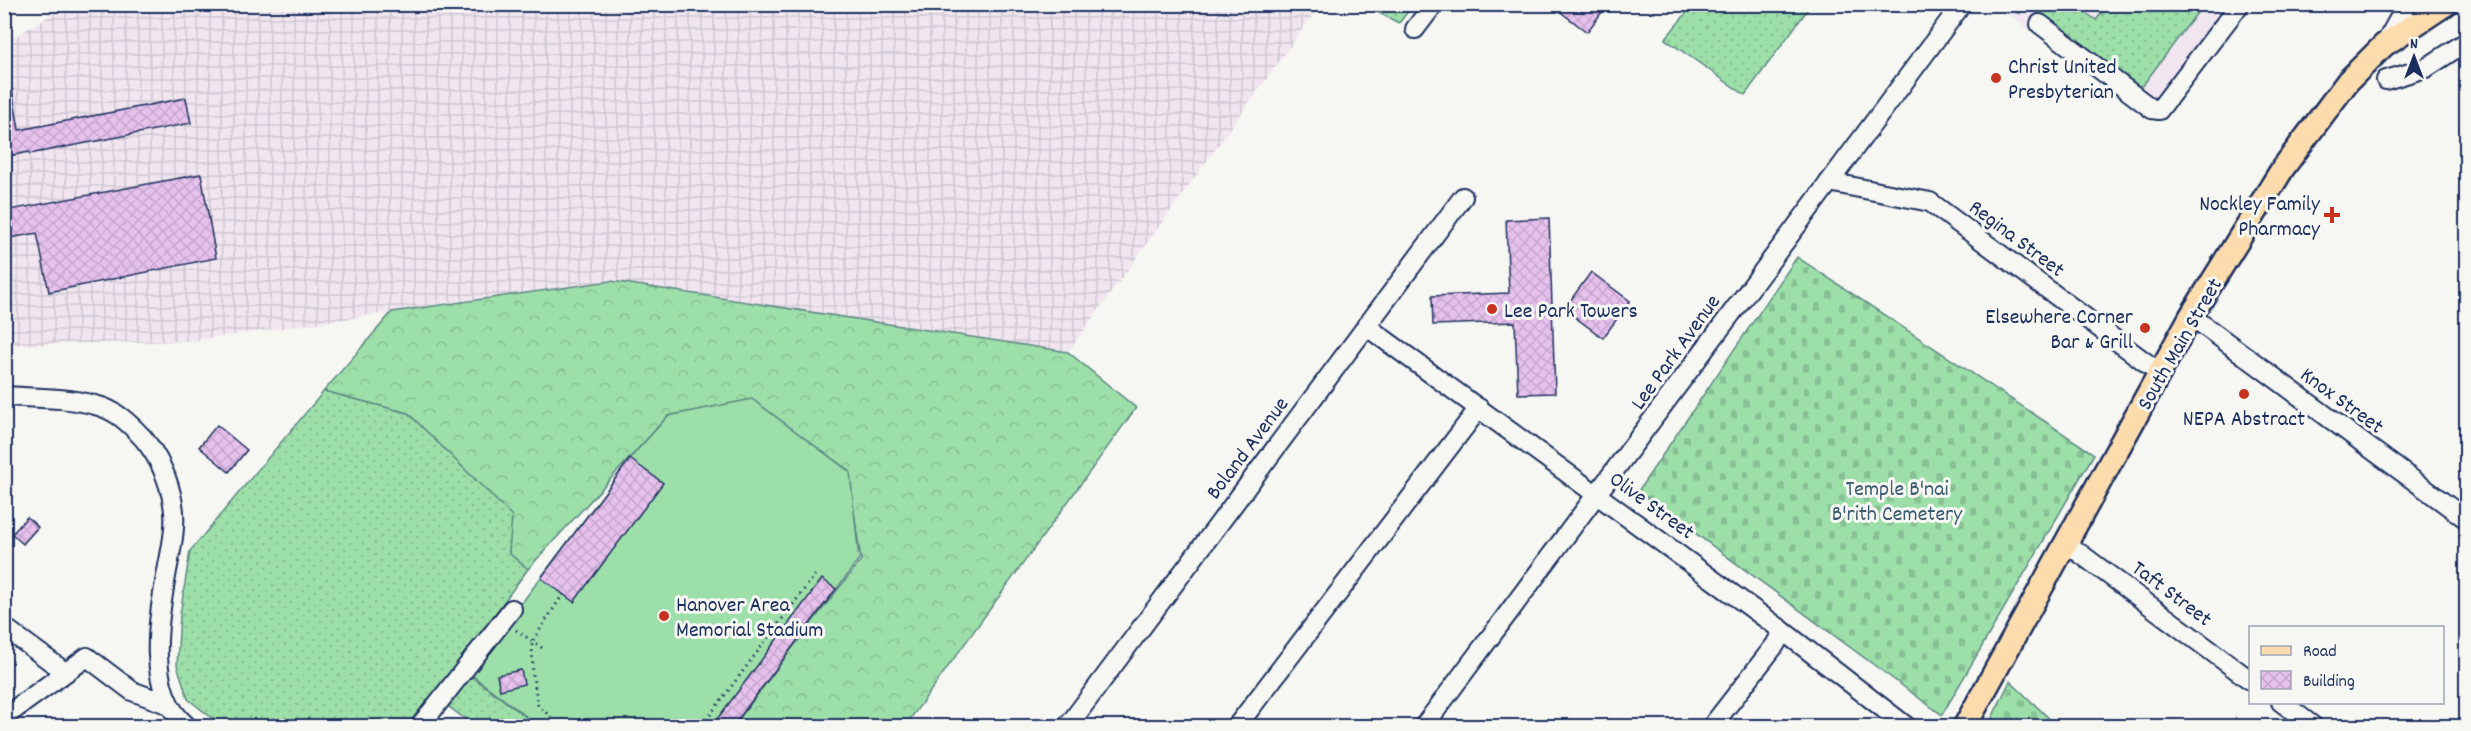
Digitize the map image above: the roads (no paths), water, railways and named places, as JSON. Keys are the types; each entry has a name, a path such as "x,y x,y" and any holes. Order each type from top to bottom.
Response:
{"main road":[{"name":"South Main Street","path":"1965,726 2191,316 2283,168 2348,81 2384,45 2446,4"}],"street":[{"path":"1415,29 1434,4"},
{"name":"Lee Park Avenue","path":"1424,726 1962,4"},
{"path":"2040,24 2152,109 2159,110 2240,4"},
{"path":"2384,45 2407,4"},
{"path":"2386,80 2426,68 2466,42"},
{"name":"Regina Street","path":"1829,182 1930,202 2160,374"},
{"name":"Boland Avenue","path":"1068,726 1463,196"},
{"name":"Knox Street","path":"2191,316 2466,519"},
{"name":"Olive Street","path":"1366,326 1783,631 1906,726"},
{"path":"4,396 71,400 96,405 115,412 129,423 151,448 165,475 174,505 173,539 165,580 158,651 160,681 167,704 181,725"},
{"path":"1237,726 1479,408"},
{"name":"Taft Street","path":"2066,543 2249,679"},
{"path":"430,719 507,615"},
{"path":"4,627 65,672"},
{"path":"1712,726 1775,645 1783,631"},
{"path":"4,717 87,657 132,691 167,704"},
{"path":"2284,704 2313,726"}],"place":[{"name":"Christ United Presbyterian","path":"1996,78"},
{"name":"Nockley Family Pharmacy","path":"2332,215"},
{"name":"Lee Park Towers","path":"1492,309"},
{"name":"Elsewhere Corner Bar & Grill","path":"2145,328"},
{"name":"NEPA Abstract","path":"2244,394"},
{"name":"Hanover Area Memorial Stadium","path":"664,616"}],"park label":[{"name":"Temple B'nai B'rith Cemetery","path":"1897,500"}]}
